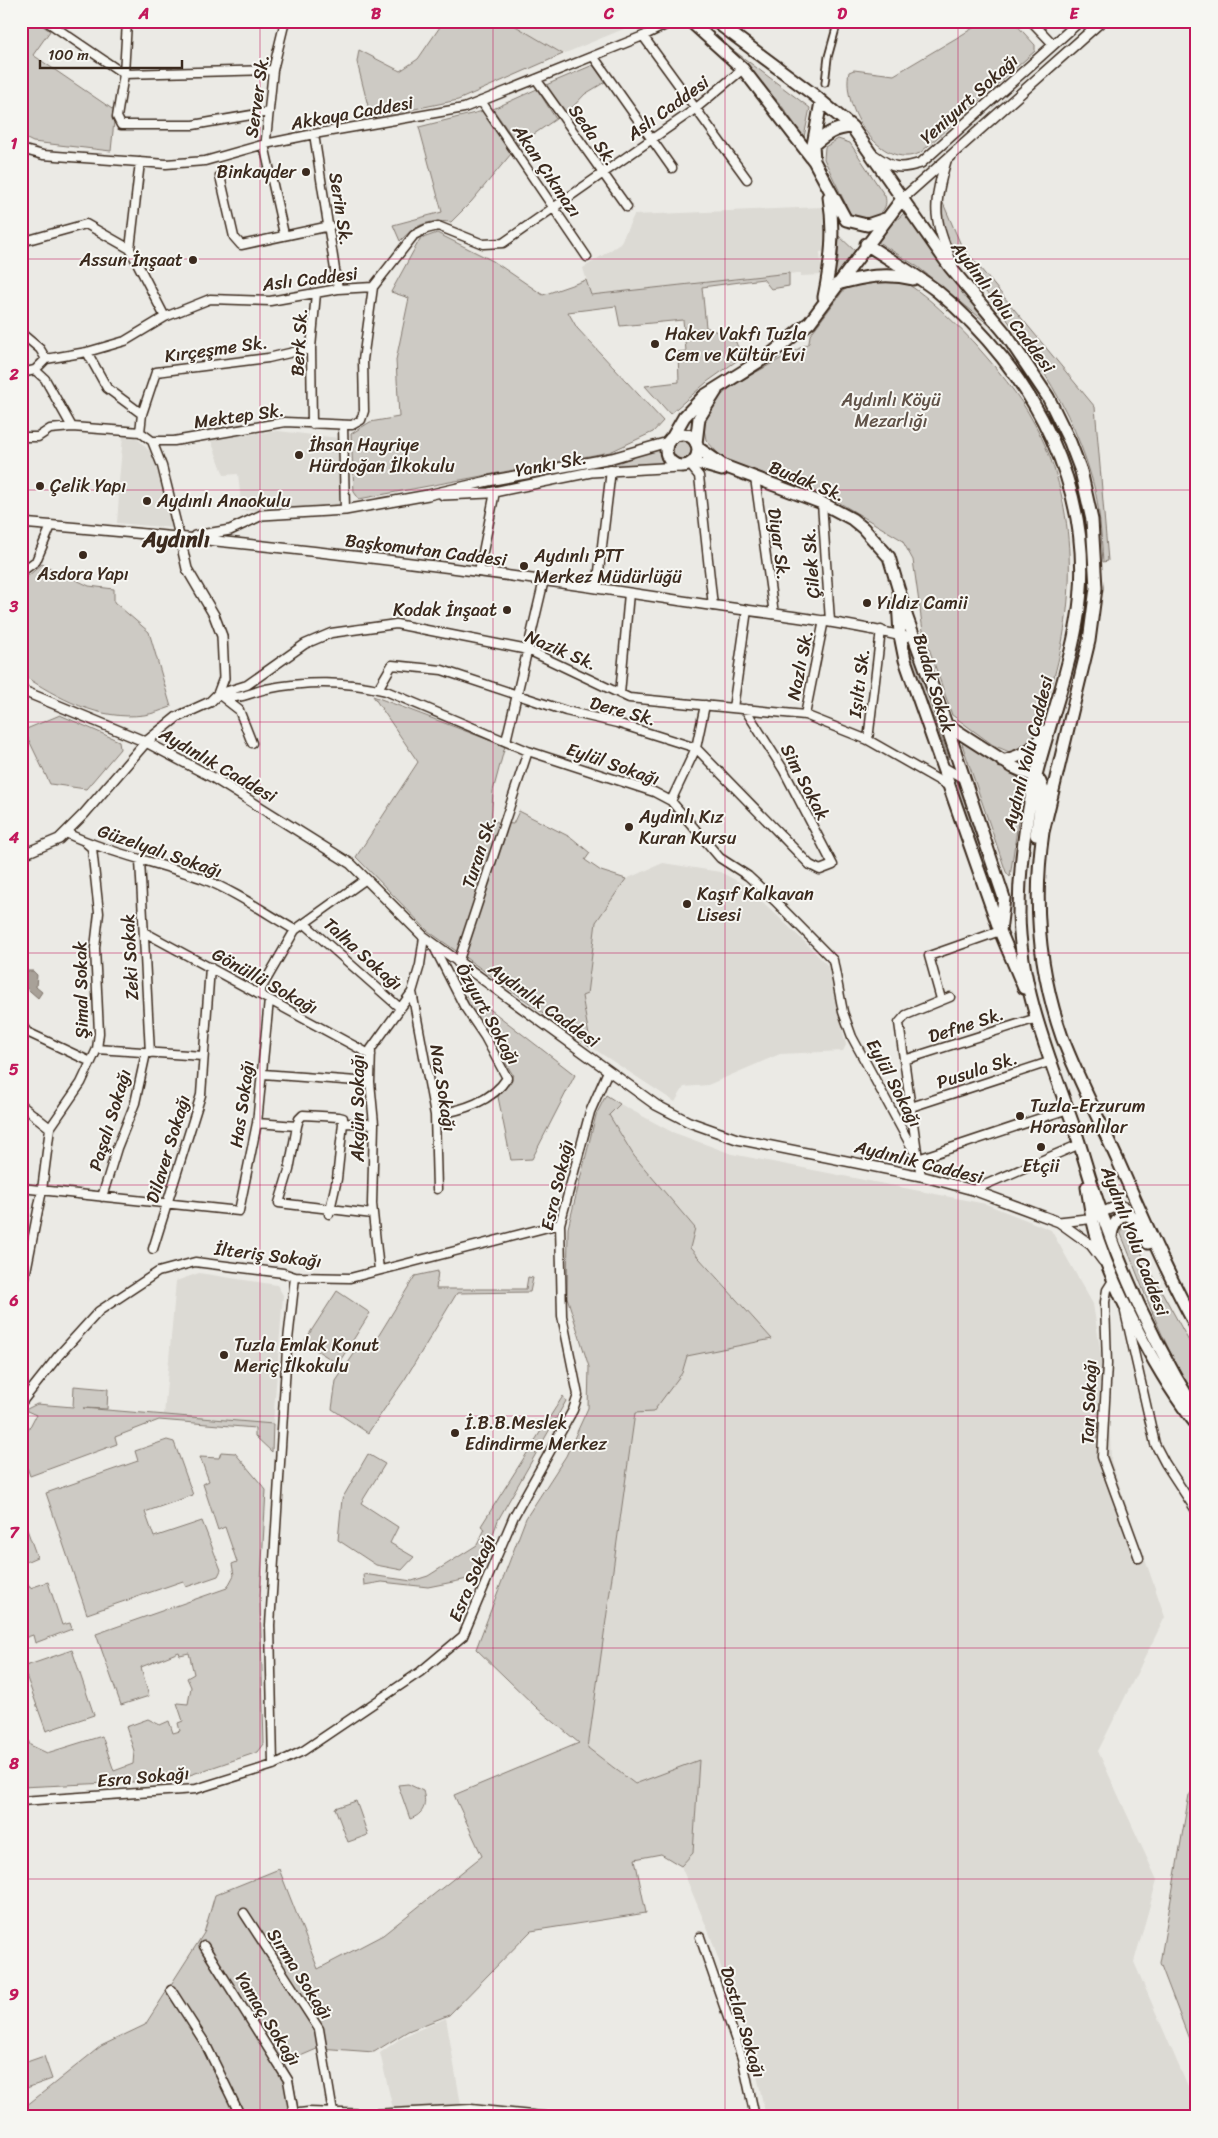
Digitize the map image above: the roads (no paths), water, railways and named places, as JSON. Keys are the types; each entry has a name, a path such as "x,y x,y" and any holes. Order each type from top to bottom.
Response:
{"main road":[{"path":"690,21 743,69 814,162 827,189 846,220 867,225 876,224 887,218"},
{"name":"Aydınlı Yolu Caddesi","path":"715,21 852,127 957,275 1005,333 1048,397 1070,442 1081,471 1092,520 1096,568 1093,618 1044,832 1038,897 1042,958 1051,1000 1062,1037 1174,1287 1197,1328"},
{"path":"814,162 813,145 821,102"},
{"path":"813,145 825,134 838,128 852,127"},
{"path":"823,304 832,260 831,210 827,189"},
{"path":"755,478 688,464 667,457 670,440 690,409 704,396 771,354 810,322 836,284 902,199"},
{"name":"Aydınlı Yolu Caddesi","path":"866,244 925,282 971,324 1003,358 1043,422 1059,456 1069,485 1081,548 1082,579 1078,620 1036,777 1022,854 1019,916 1024,964 1037,1018 1080,1144 1092,1214 1111,1238 1165,1359 1197,1413"},
{"path":"836,284 865,276 885,275 901,276 925,282"},
{"path":"688,464 697,446 699,418 724,382"},
{"path":"670,440 685,434 697,446 724,466 755,478"},
{"name":"Budak Sk.","path":"755,478 822,503 852,519 880,546 893,564 898,586"},
{"name":"Budak Sokak","path":"898,586 900,635 905,660 947,785 1000,932 1037,1018"},
{"name":"Budak Sokak","path":"898,586 914,639 946,724 1004,898 1000,932"},
{"path":"1002,760 1025,754 1034,748 1054,712"},
{"path":"946,724 1002,760 1036,777 1044,790 1035,842 1038,897"},
{"path":"1092,1214 1098,1240 1114,1280 1170,1387 1197,1426"},
{"path":"1111,1238 1112,1227 1117,1220 1124,1216 1133,1218 1174,1287"}],"street":[{"path":"46,21 124,74 273,70"},
{"path":"127,21 124,74 117,117 121,126 193,125 269,112"},
{"name":"Server Sk.","path":"284,21 273,70 266,144 284,234"},
{"name":"Akkaya Caddesi","path":"21,149 43,155 140,162 192,163 314,134 455,110 594,56 674,21"},
{"path":"825,83 828,56 838,21"},
{"path":"1031,21 1053,44"},
{"name":"Yeniyurt Sokağı","path":"869,152 891,167 908,167 921,163 1080,21"},
{"name":"Yeniyurt Sokağı","path":"902,199 1102,21"},
{"path":"643,36 747,179"},
{"path":"594,56 672,168"},
{"name":"Aslı Caddesi","path":"46,359 87,352 126,341 165,317 210,299 270,301 338,289 373,287 414,235 426,229 438,226 483,244 494,245 503,243 695,109 743,69"},
{"name":"Seda Sk.","path":"536,79 627,207"},
{"name":"Akan Çıkmazı","path":"481,101 587,257"},
{"name":"Serin Sk.","path":"314,134 330,226 338,289"},
{"name":"Yeniyurt Sokağı","path":"946,161 936,193 936,209 938,228 957,275"},
{"path":"130,249 140,162"},
{"path":"220,176 234,237 241,245 284,234 330,226"},
{"path":"22,240 86,224 130,249 165,317"},
{"name":"Mektep Sk.","path":"152,441 174,441 285,422 352,425 361,420 364,410 363,360 373,287"},
{"name":"Berk Sk.","path":"312,424 311,348 316,293"},
{"path":"21,333 40,349 46,359 35,370 21,373"},
{"name":"Kırçeşme Sk.","path":"140,432 142,414 156,372 268,358 311,348"},
{"path":"87,352 107,388 142,414"},
{"path":"35,370 45,379 72,427"},
{"path":"343,425 345,510"},
{"path":"21,437 38,437 50,429 72,427 140,432 152,441 162,466 187,569 214,615 222,636 224,678 218,694 239,710 252,743"},
{"name":"Yankı Sk.","path":"180,538 219,533 262,515 345,510 428,495 612,458 670,440"},
{"path":"688,464 699,476 713,606"},
{"name":"Yankı Sk.","path":"428,495 495,492 611,470 688,464"},
{"path":"598,588 611,470"},
{"name":"Diyar Sk.","path":"755,478 774,614"},
{"path":"479,572 495,492"},
{"name":"Çilek Sk.","path":"822,503 827,621"},
{"name":"Başkomutan Caddesi","path":"21,523 180,538 544,580 713,606 827,621 881,630 914,639"},
{"path":"21,572 36,561 52,526"},
{"path":"506,742 544,580"},
{"path":"620,694 629,593"},
{"path":"733,708 747,610"},
{"name":"Nazlı Sk.","path":"805,715 827,621"},
{"name":"Nazik Sk.","path":"21,855 51,844 66,833 146,742 177,717 210,702 218,694 246,685 304,644 331,633 396,624 528,650 629,698 805,715 868,740 947,785"},
{"name":"Işıltı Sk.","path":"868,740 881,630"},
{"name":"Dere Sk.","path":"378,689 392,665 442,670 517,693 566,711 617,723 696,748 810,865 820,870 827,867"},
{"name":"Eylül Sokağı","path":"218,694 235,699 266,689 338,683 378,689 528,751 654,792 671,801 720,858 748,876 833,960 844,1012 852,1037 918,1159 921,1176"},
{"name":"Aydınlık Caddesi","path":"21,690 146,742 212,777 351,864 424,937 458,963 656,1105 689,1122 737,1139 921,1176 973,1190 1059,1222 1115,1206 1123,1206 1133,1218"},
{"path":"671,801 696,748 705,705"},
{"name":"Sim Sokak","path":"745,709 783,769 824,846 833,865 827,867"},
{"name":"Turan Sk.","path":"458,963 528,751"},
{"path":"941,765 964,779"},
{"name":"Güzelyalı Sokağı","path":"66,833 85,842 200,878 228,890 295,930"},
{"name":"Şimal Sokak","path":"50,1128 81,1083 97,1049 100,1033 95,948 99,913 92,848 85,842"},
{"name":"Zeki Sokak","path":"140,860 148,1053"},
{"path":"258,994 295,930 366,879"},
{"name":"Talha Sokağı","path":"305,924 400,1008"},
{"name":"Gönüllü Sokağı","path":"144,932 371,1056"},
{"path":"941,999 929,956 1000,932"},
{"name":"Akgün Sokağı","path":"379,1270 372,1204 374,1124 370,1082 371,1056 372,1049 412,992 420,965 424,937"},
{"name":"Özyurt Sokağı","path":"432,942 464,1006 486,1037 507,1078 500,1090 482,1101 455,1112 435,1115"},
{"name":"Dilaver Sokağı","path":"153,1249 201,1096 210,967"},
{"name":"Naz Sokağı","path":"412,992 435,1115 437,1189"},
{"path":"950,997 941,999 906,1015 899,1023 918,1159 1068,1109"},
{"name":"Has Sokağı","path":"167,1204 238,1211 256,1123 263,1074 268,1000"},
{"name":"Defne Sk.","path":"904,1060 1037,1018"},
{"path":"21,1024 28,1032 91,1062"},
{"path":"97,1049 203,1056"},
{"name":"Paşalı Sokağı","path":"102,1197 117,1148 135,1102 148,1053"},
{"name":"Pusula Sk.","path":"911,1107 1052,1061"},
{"name":"Esra Sokağı","path":"21,1801 196,1789 273,1765 303,1751 353,1719 420,1672 463,1636 514,1516 573,1410 578,1395 562,1316 560,1224 590,1112 608,1071"},
{"path":"263,1074 370,1082"},
{"path":"21,1105 50,1128 42,1190 21,1297"},
{"path":"329,1212 338,1179 343,1118 303,1115 299,1119 297,1126 290,1170 279,1203 329,1212 373,1214"},
{"path":"256,1123 297,1126"},
{"path":"343,1123 374,1124"},
{"path":"973,1190 1080,1144"},
{"path":"21,1188 167,1204"},
{"path":"1059,1222 1091,1245 1109,1268"},
{"name":"İlteriş Sokağı","path":"21,1403 59,1355 99,1311 158,1272 195,1262 282,1272 295,1277 350,1278 560,1224"},
{"path":"273,1765 270,1625 286,1358 295,1277"},
{"name":"Aydınlı Yolu Caddesi","path":"1105,1302 1107,1290 1114,1280"},
{"name":"Aydınlı Yolu Caddesi","path":"1122,1296 1155,1444 1197,1512"},
{"name":"Tan Sokağı","path":"1105,1302 1107,1364 1102,1457 1139,1558"},
{"name":"Sırma Sokağı","path":"244,1913 320,2029 333,2113"},
{"name":"Dostlar Sokağı","path":"700,1937 744,2061 755,2117"},
{"name":"Yamaç Sokağı","path":"204,1946 288,2080 294,2114"},
{"path":"171,1990 206,2043 241,2117"},
{"path":"266,2117 333,2113 471,2113 552,2117"}],"place":[{"name":"Binkayder","path":"306,172"},
{"name":"Assun İnşaat","path":"193,260"},
{"name":"Hakev Vakfı Tuzla Cem ve Kültür Evi","path":"655,344"},
{"name":"İhsan Hayriye Hürdoğan İlkokulu","path":"299,455"},
{"name":"Çelik Yapı","path":"40,486"},
{"name":"Aydınlı Anaokulu","path":"147,501"},
{"name":"Asdora Yapı","path":"83,555"},
{"name":"Aydınlı PTT Merkez Müdürlüğü","path":"524,566"},
{"name":"Yıldız Camii","path":"867,603"},
{"name":"Kodak İnşaat","path":"507,610"},
{"name":"Aydınlı Kız Kuran Kursu","path":"629,827"},
{"name":"Kaşıf Kalkavan Lisesi","path":"687,904"},
{"name":"Tuzla-Erzurum Horasanlılar","path":"1020,1116"},
{"name":"Etçii","path":"1041,1147"},
{"name":"Tuzla Emlak Konut Meriç İlkokulu","path":"224,1355"},
{"name":"İ.B.B.Meslek Edindirme Merkez","path":"455,1433"}],"district":[{"name":"Aydınlı","path":"176,539"}],"park label":[{"name":"Aydınlı Köyü Mezarlığı","path":"891,410"}]}
